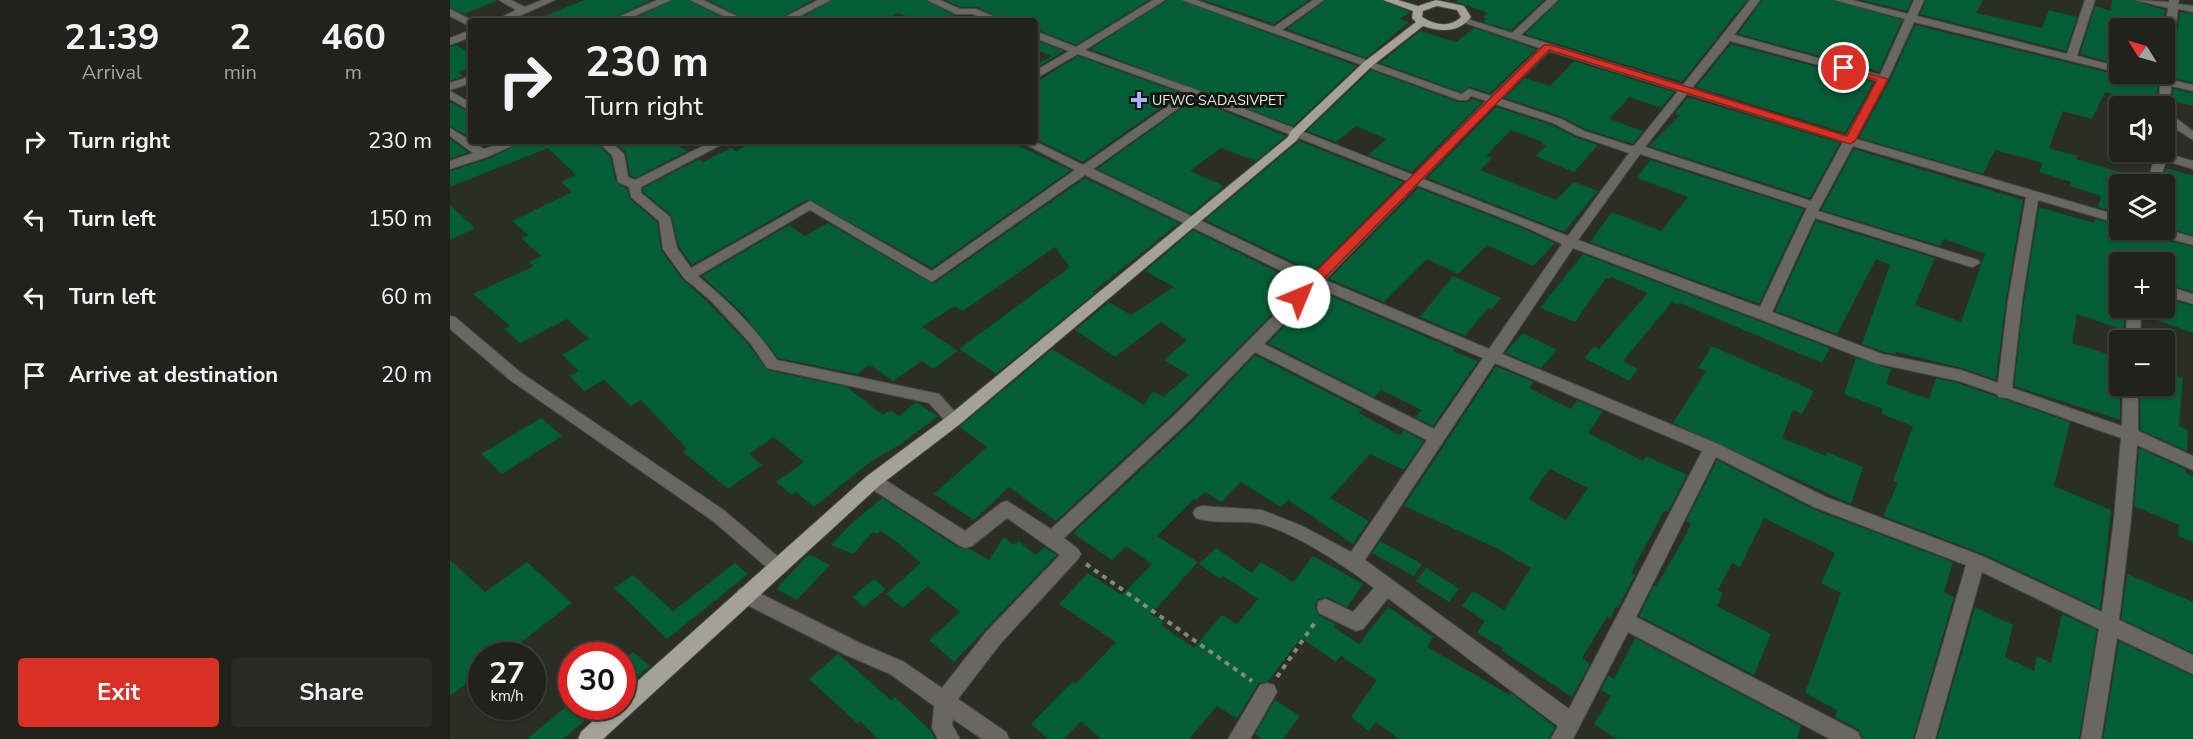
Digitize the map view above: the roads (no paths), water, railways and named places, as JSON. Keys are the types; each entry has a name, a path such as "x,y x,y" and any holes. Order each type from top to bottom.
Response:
{"main road":[{"path":"588,739 873,481 954,420 1293,138 1294,134 1420,15 1429,4 1446,2 1461,8 1466,17 1464,21 1444,27 1420,15 1388,0"}],"street":[{"path":"504,0 523,10"},
{"path":"506,18 550,0"},
{"path":"621,18 666,0"},
{"path":"695,0 735,18"},
{"path":"788,18 826,0"},
{"path":"932,0 956,16 974,11 992,18"},
{"path":"956,16 983,0"},
{"path":"1038,74 1160,0"},
{"path":"1187,0 1463,98 1469,92 1557,121 1580,133 1630,150 1638,149 1973,263"},
{"path":"1275,31 1319,0"},
{"path":"1514,36 1553,0"},
{"path":"1354,562 1570,242 1638,149 1686,91 1755,0"},
{"path":"1840,0 2109,67"},
{"path":"1764,314 1813,209 1883,79 1909,17 1919,0"},
{"path":"2071,58 2090,0"},
{"path":"2140,0 2174,3 2193,9"},
{"path":"2172,18 2174,3"},
{"path":"450,12 468,22"},
{"path":"1464,21 1850,141 2109,217"},
{"path":"450,42 468,34"},
{"path":"1038,35 1190,91 1294,134 1528,223 1570,242 1880,359 1961,376 2004,393 2131,435 2193,463"},
{"path":"1728,37 1883,79"},
{"path":"1052,539 1183,417 1492,100 1547,47"},
{"path":"450,87 468,80"},
{"path":"2175,84 2193,88"},
{"path":"689,275 810,205 932,277 1186,98 1190,91"},
{"path":"450,94 468,106"},
{"path":"2175,123 2193,137"},
{"path":"450,131 468,144"},
{"path":"469,144 483,154"},
{"path":"450,165 509,144"},
{"path":"606,144 618,154 622,179 635,185"},
{"path":"635,185 716,144"},
{"path":"1032,144 1314,281 1712,448 1820,502 1976,561 2193,665"},
{"path":"2156,174 2161,156 2193,165"},
{"path":"635,185 635,194 665,220 670,249 689,275 716,298 756,340 772,364 934,398 954,420"},
{"path":"2004,393 2014,301 2033,195"},
{"path":"2175,236 2193,241"},
{"path":"2175,293 2193,299"},
{"path":"450,321 515,376 719,516 777,566"},
{"path":"1252,344 1437,438"},
{"path":"2091,739 2110,624 2131,435 2131,396"},
{"path":"1202,513 1262,517 1296,531 1354,562 1387,586 1567,732 1712,448"},
{"path":"873,481 966,541 1007,508 1072,554 993,638 945,700 942,728 950,739"},
{"path":"1925,739 1976,561"},
{"path":"1326,607 1356,623 1387,586"},
{"path":"746,595 853,650 897,668 999,739"},
{"path":"1625,621 1851,739"},
{"path":"1238,739 1267,692"}],"place":[{"name":"UFWC SADASIVPET","path":"1139,100"}]}
